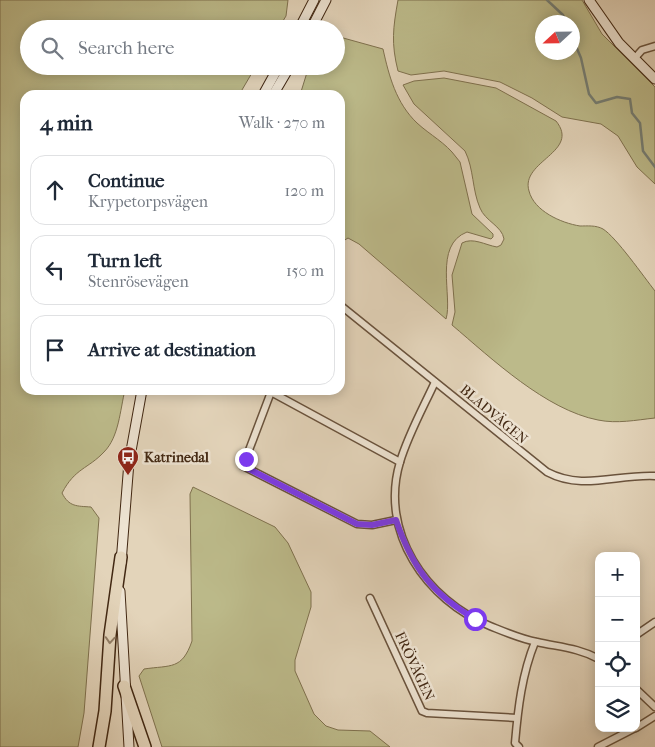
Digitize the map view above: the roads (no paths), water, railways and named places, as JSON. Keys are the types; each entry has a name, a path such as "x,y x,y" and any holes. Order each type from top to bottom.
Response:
{"highway":[{"path":"99,747 106,711 110,635 121,556"},
{"path":"124,686 145,747"}],"main road":[{"path":"304,20 314,0"},
{"path":"316,20 326,0"},
{"path":"589,0 609,31 655,79"},
{"path":"266,90 274,75"},
{"path":"276,90 285,75"},
{"path":"129,747 120,612 121,556 129,462 141,395"}],"street":[{"path":"634,59 642,50 655,46"},
{"name":"BLADVÄGEN","path":"345,309 530,461 560,479 583,482 628,476 655,476"},
{"path":"435,382 400,462 394,498 396,520 414,563 439,594 475,619 535,642 571,648 595,657"},
{"path":"270,395 243,466 357,524 372,525 396,520"},
{"path":"278,395 400,462"},
{"name":"FRÖVÄGEN","path":"370,598 422,711 427,713 517,718"},
{"path":"640,632 655,622"},
{"path":"519,747 515,743 517,718 527,663 535,642"},
{"path":"640,693 655,707"},
{"path":"640,725 655,716"},
{"path":"598,747 628,732"}],"waterway":[{"path":"547,0 563,15"},
{"path":"580,56 589,94 596,103 617,97 630,99 632,113 640,123 643,151 655,167"}],"place":[{"name":"Katrinedal","path":"128,476"}]}
